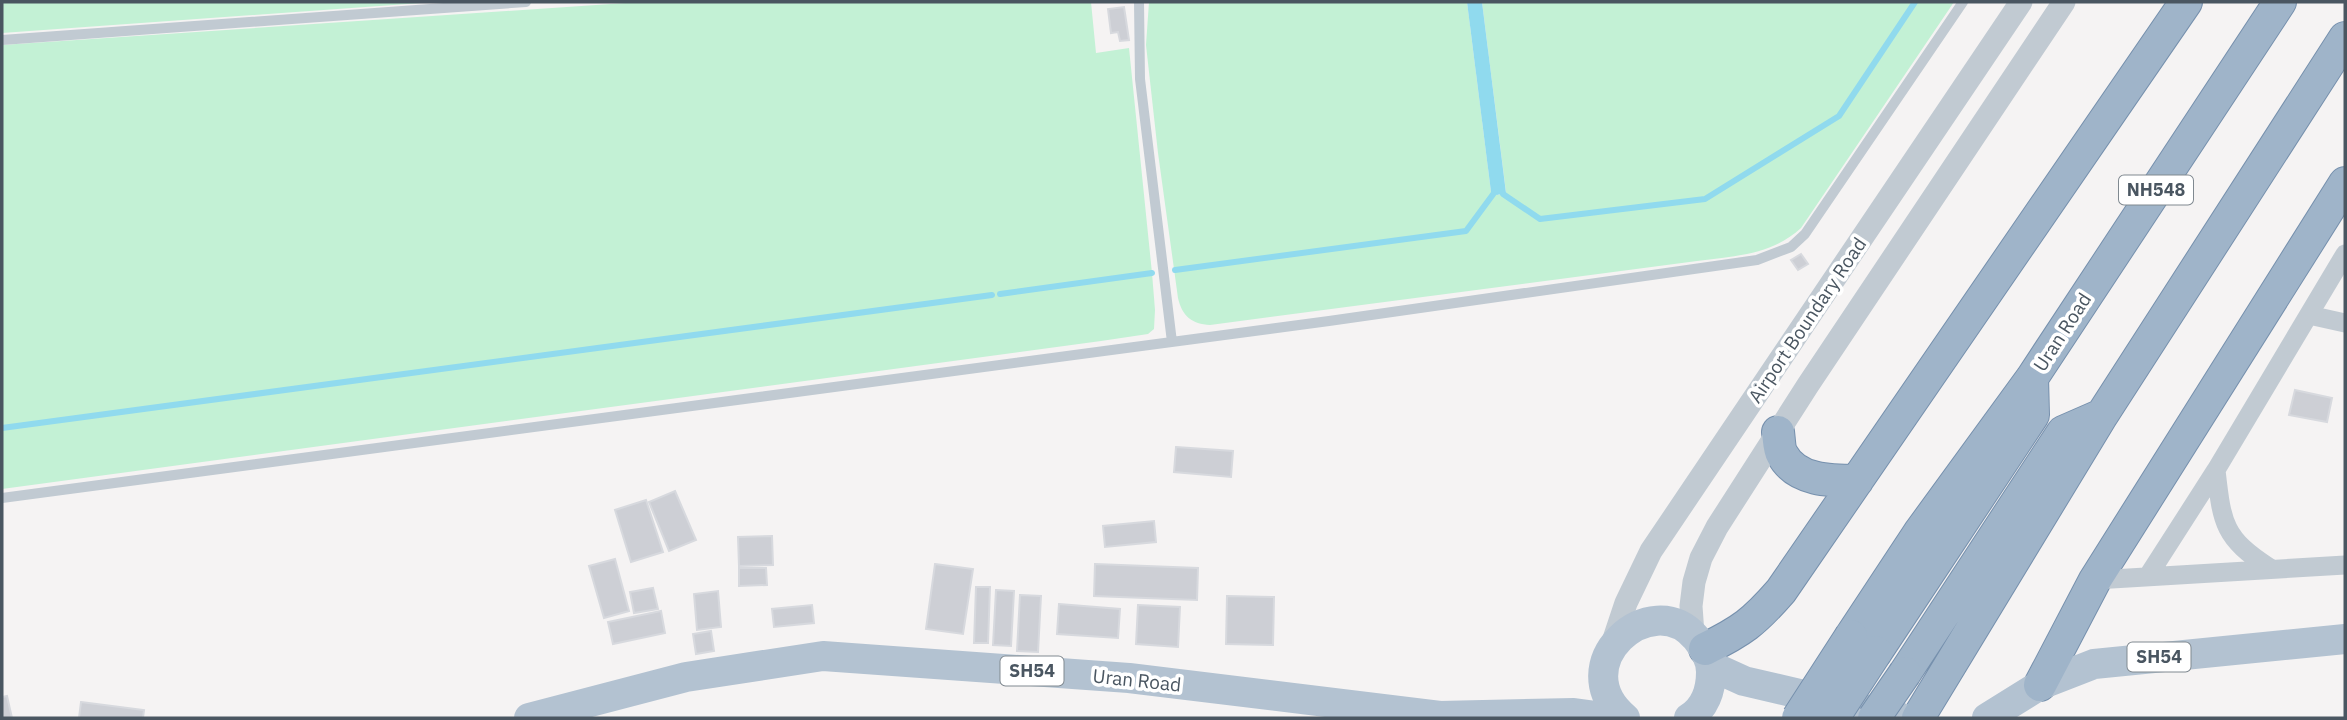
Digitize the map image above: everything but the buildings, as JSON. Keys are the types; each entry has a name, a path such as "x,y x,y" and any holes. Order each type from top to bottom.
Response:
{"highway":[{"path":"1703,650 1739,633 1760,615 1781,591 2186,2"},
{"name":"Uran Road","path":"1833,718 1864,644 2033,415 2032,378 2280,2"},
{"path":"1918,718 2102,415 2345,38"},
{"path":"2040,685 2095,580 2345,183"},
{"path":"1874,718 2063,432 2102,415"},
{"path":"1778,432 1781,454 1795,469 1812,477 1833,481 1857,481"},
{"name":"NH548","path":"1798,718 1864,644"}],"main road":[{"name":"Uran Road","path":"1541,713 1573,699 1591,683 1623,633 1640,624 1658,621 1677,625 1703,650"},
{"name":"SH54","path":"1987,718 2040,685 2094,664 2345,639"},
{"path":"1699,717 1711,685 1703,650"},
{"path":"1703,650 1744,681 1902,718"},
{"path":"1608,655 1604,680 1608,696 1625,718"},
{"name":"Uran Road","path":"529,718 686,677 823,656 1129,678 1440,716 1574,713 1611,718"}],"street":[{"name":"Airport Boundary Road","path":"1608,655 1626,603 1651,551 2021,2"},
{"name":"Airport Boundary Road","path":"1703,650 1691,606 1701,558 1717,527 2064,2"},
{"path":"2148,576 2216,470 2345,254"},
{"path":"2309,315 2345,323"},
{"path":"2216,470 2226,528 2239,545 2270,568"},
{"path":"2095,580 2345,565"}],"lane":[{"path":"2,40 526,2"},
{"path":"1139,2 1140,79 1172,342"},
{"path":"2,498 1172,342 1728,265 1774,255 1791,247 1811,226 1963,2"}],"green space":[{"path":"2,2 435,2 2,33"},
{"path":"640,2 1091,2 1096,53 1129,48 1152,273 1154,329 1148,334 1101,341 2,489 2,45"},
{"path":"1149,2 1467,2 1491,192 1498,195 1506,192 1482,2 1954,2 1801,228 1778,244 1725,258 1210,325 1189,318 1182,310 1178,298 1146,45"}],"water":[{"path":"1467,2 1482,2 1506,193 1497,195 1491,192"}],"waterway":[{"path":"1500,188 1503,194 1540,219 1705,199 1839,116 1915,2"},
{"path":"1175,270 1466,231 1496,187"},
{"path":"1000,294 1152,273"},
{"path":"2,428 992,295"}]}
